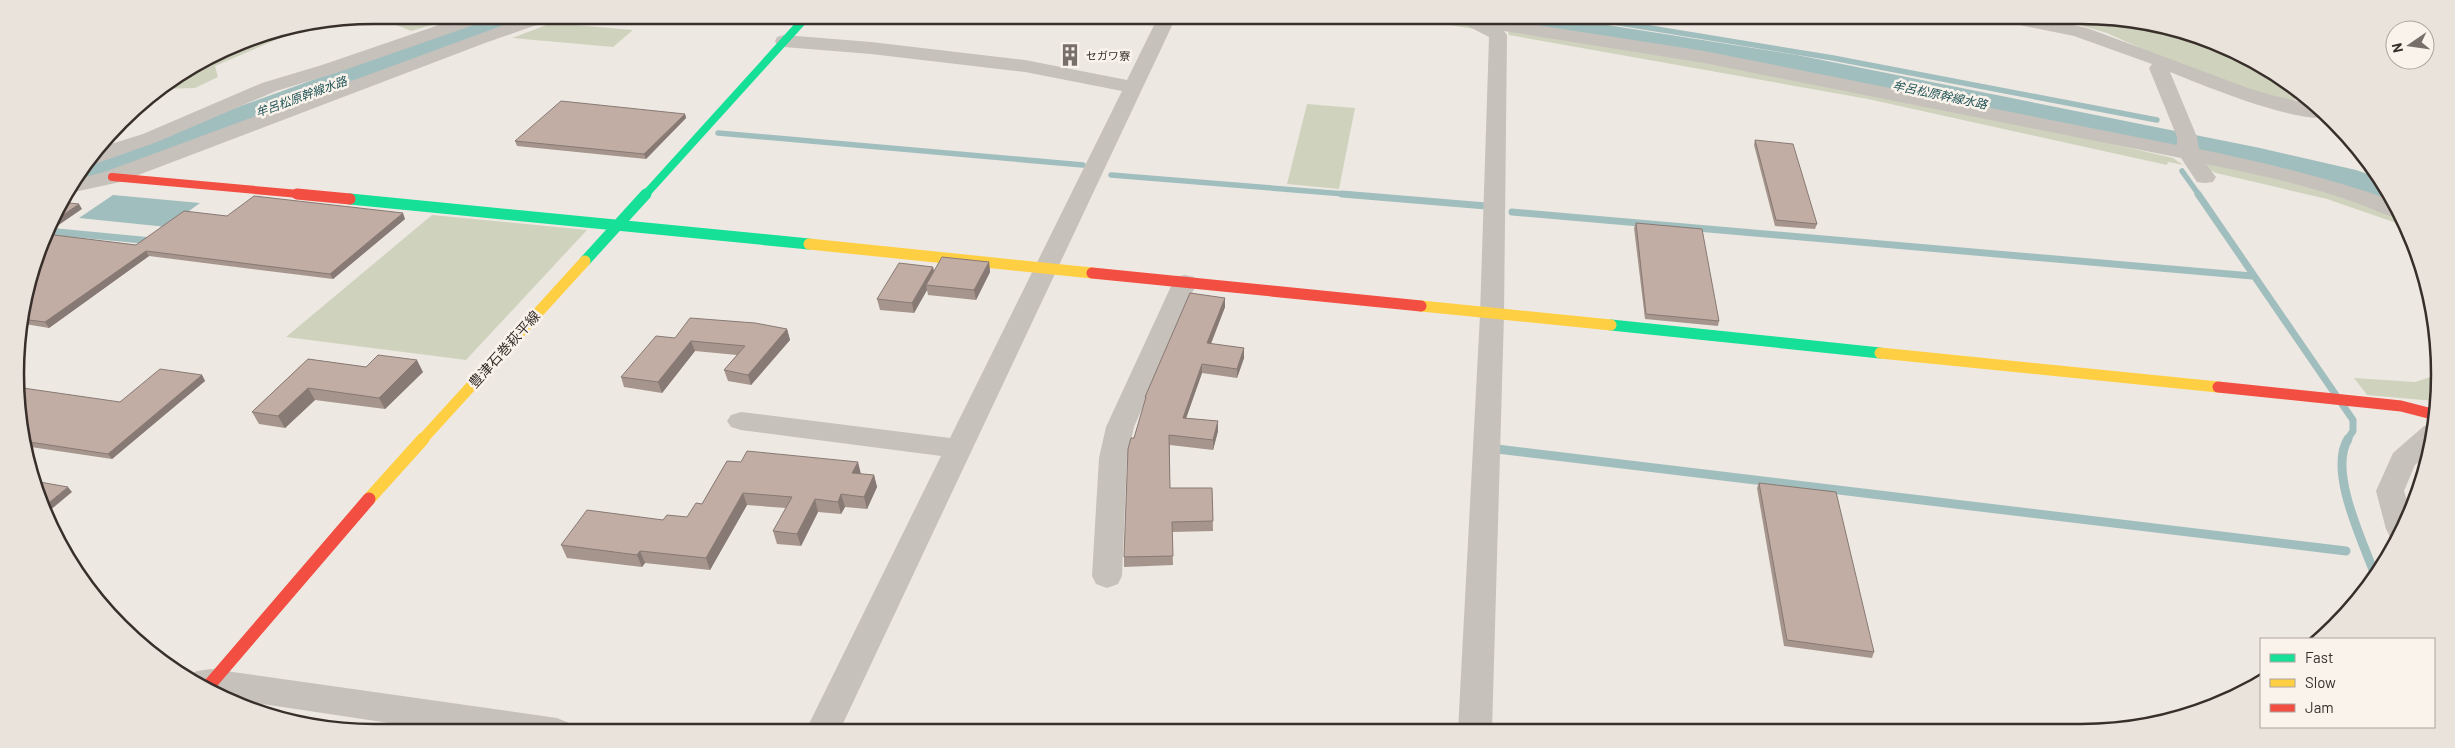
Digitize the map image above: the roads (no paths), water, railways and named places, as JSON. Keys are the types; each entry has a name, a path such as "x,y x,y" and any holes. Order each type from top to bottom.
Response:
{"street":[{"path":"102,154 150,138 269,87 329,69 459,24"},
{"path":"79,185 112,177 395,70 523,24"},
{"name":"豊津石巻萩平線","path":"208,682 344,526 800,24"},
{"path":"826,724 1164,24"},
{"path":"1474,724 1492,315 1498,35 1480,24"},
{"path":"1509,24 1742,64 2188,147 2340,189 2388,206"},
{"path":"2047,24 2071,28 2110,41 2200,78 2279,103 2310,109"},
{"path":"784,41 871,48 1025,66 1134,87"},
{"path":"2164,64 2159,68 2188,147 2205,177 2186,175"},
{"path":"112,177 617,224 1492,315 2401,406 2429,413"},
{"path":"1107,576 1114,458 1120,427 1185,282"},
{"path":"741,421 855,434 958,449"},
{"path":"2399,521 2390,491 2403,460 2425,441"},
{"path":"219,688 490,724"}],"water":[{"path":"113,195 200,203 167,227 79,218"}],"waterway":[{"name":"牟呂松原幹線水路","path":"89,170 121,162 497,24"},
{"name":"牟呂松原幹線水路","path":"1540,24 1797,65 2260,159 2342,178 2379,191"},
{"path":"1626,24 1833,58 2157,120"},
{"path":"718,133 1083,165"},
{"path":"2182,171 2199,195"},
{"path":"1111,175 1357,195"},
{"path":"1342,194 1486,206"},
{"path":"2198,194 2353,420 2353,431 2347,440"},
{"path":"1512,212 2252,276"},
{"path":"54,232 152,241"},
{"path":"2348,439 2343,453 2342,469 2345,487 2356,526 2372,568"},
{"path":"1497,449 2346,551"}],"place":[{"name":"セガワ寮","path":"1070,55"}]}
